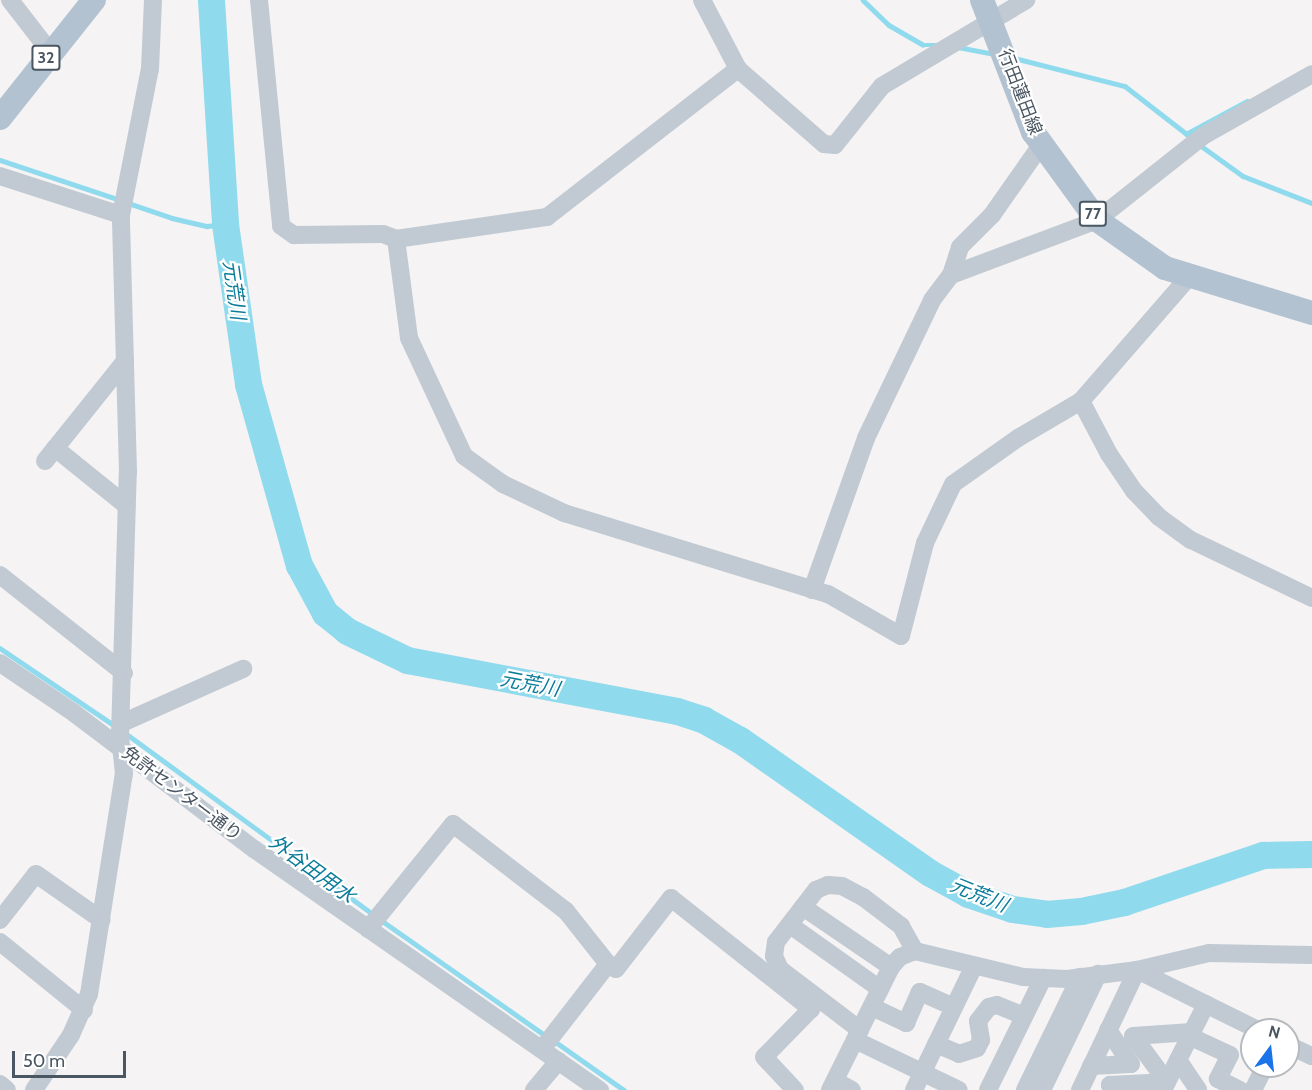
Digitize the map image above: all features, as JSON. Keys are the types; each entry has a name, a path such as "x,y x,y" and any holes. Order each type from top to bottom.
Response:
{"main road":[{"name":"32","path":"0,118 94,0"},
{"name":"行田蓮田線","path":"987,11 1041,145 1097,220 1136,251 1188,278 1312,313"}],"street":[{"path":"10,0 51,52"},
{"path":"34,1090 84,1010 102,920 124,774 122,723 127,506 121,215 150,69 153,0"},
{"path":"259,0 281,226 294,235 383,234 396,239 547,217 738,69"},
{"path":"702,0 738,69 824,144 835,145 882,86 987,11 1026,0"},
{"path":"951,275 1097,220 1203,135 1312,74"},
{"path":"812,590 866,438 932,300 951,275 960,247 992,215 1041,145"},
{"path":"0,176 121,215"},
{"path":"396,239 409,338 464,456 503,484 564,513 828,594 901,636 925,543 953,484 1018,438 1081,401 1188,278"},
{"path":"125,361 50,454 127,506"},
{"path":"1081,401 1115,463 1134,491 1159,517 1191,540 1312,598"},
{"path":"0,575 124,673"},
{"name":"免許センター通り","path":"0,663 123,748 368,929 600,1090"},
{"path":"122,723 243,669"},
{"path":"368,929 453,824 566,912 608,964 616,969 671,898 811,1009 764,1057 795,1090"},
{"path":"0,920 36,874 102,920"},
{"path":"915,951 901,926 863,897 842,886 816,890 776,942 774,956 780,969 857,1035 959,1090"},
{"path":"803,907 891,967"},
{"path":"790,925 880,989"},
{"path":"0,942 84,1010"},
{"path":"852,1090 832,1086 891,967 900,957 915,951 974,966 1043,978 1080,977 1137,970 1209,953 1312,955"},
{"path":"542,1049 608,964"},
{"path":"914,1090 974,966"},
{"path":"1137,970 1240,1021"},
{"path":"1080,1090 1137,970"},
{"path":"1042,1090 1098,974"},
{"path":"1025,1090 1080,977"},
{"path":"988,1090 1043,978"},
{"path":"872,1007 906,1023 920,992 954,1008"},
{"path":"1165,1086 1206,1004"},
{"path":"936,1044 969,1054 981,1040 978,1021 989,1007 997,1005 1024,1016"},
{"path":"1091,1066 1131,1064 1108,1030"},
{"path":"1165,1086 1133,1036 1191,1034 1230,1055 1218,1079 1240,1090"},
{"path":"1178,1060 1198,1090"},
{"path":"534,1090 558,1061"},
{"path":"0,1084 7,1090"},
{"path":"1113,1090 1110,1086 1165,1086"}],"waterway":[{"name":"元荒川","path":"211,0 225,224 248,384 299,565 325,613 347,631 407,660 677,711 704,720 740,740 930,873 968,894 1012,909 1046,914 1081,911 1124,902 1263,855 1312,854"},
{"path":"863,0 889,25 923,45 938,45"},
{"path":"958,47 994,54"},
{"path":"1014,58 1125,86 1193,139"},
{"path":"1186,134 1247,101"},
{"path":"1200,145 1243,176 1312,203"},
{"path":"0,160 120,200"},
{"path":"128,203 172,218 207,226 225,224"},
{"name":"外谷田用水","path":"0,648 115,726"},
{"name":"外谷田用水","path":"124,732 374,915"},
{"name":"外谷田用水","path":"381,920 546,1036"},
{"name":"外谷田用水","path":"553,1040 624,1090"}]}
